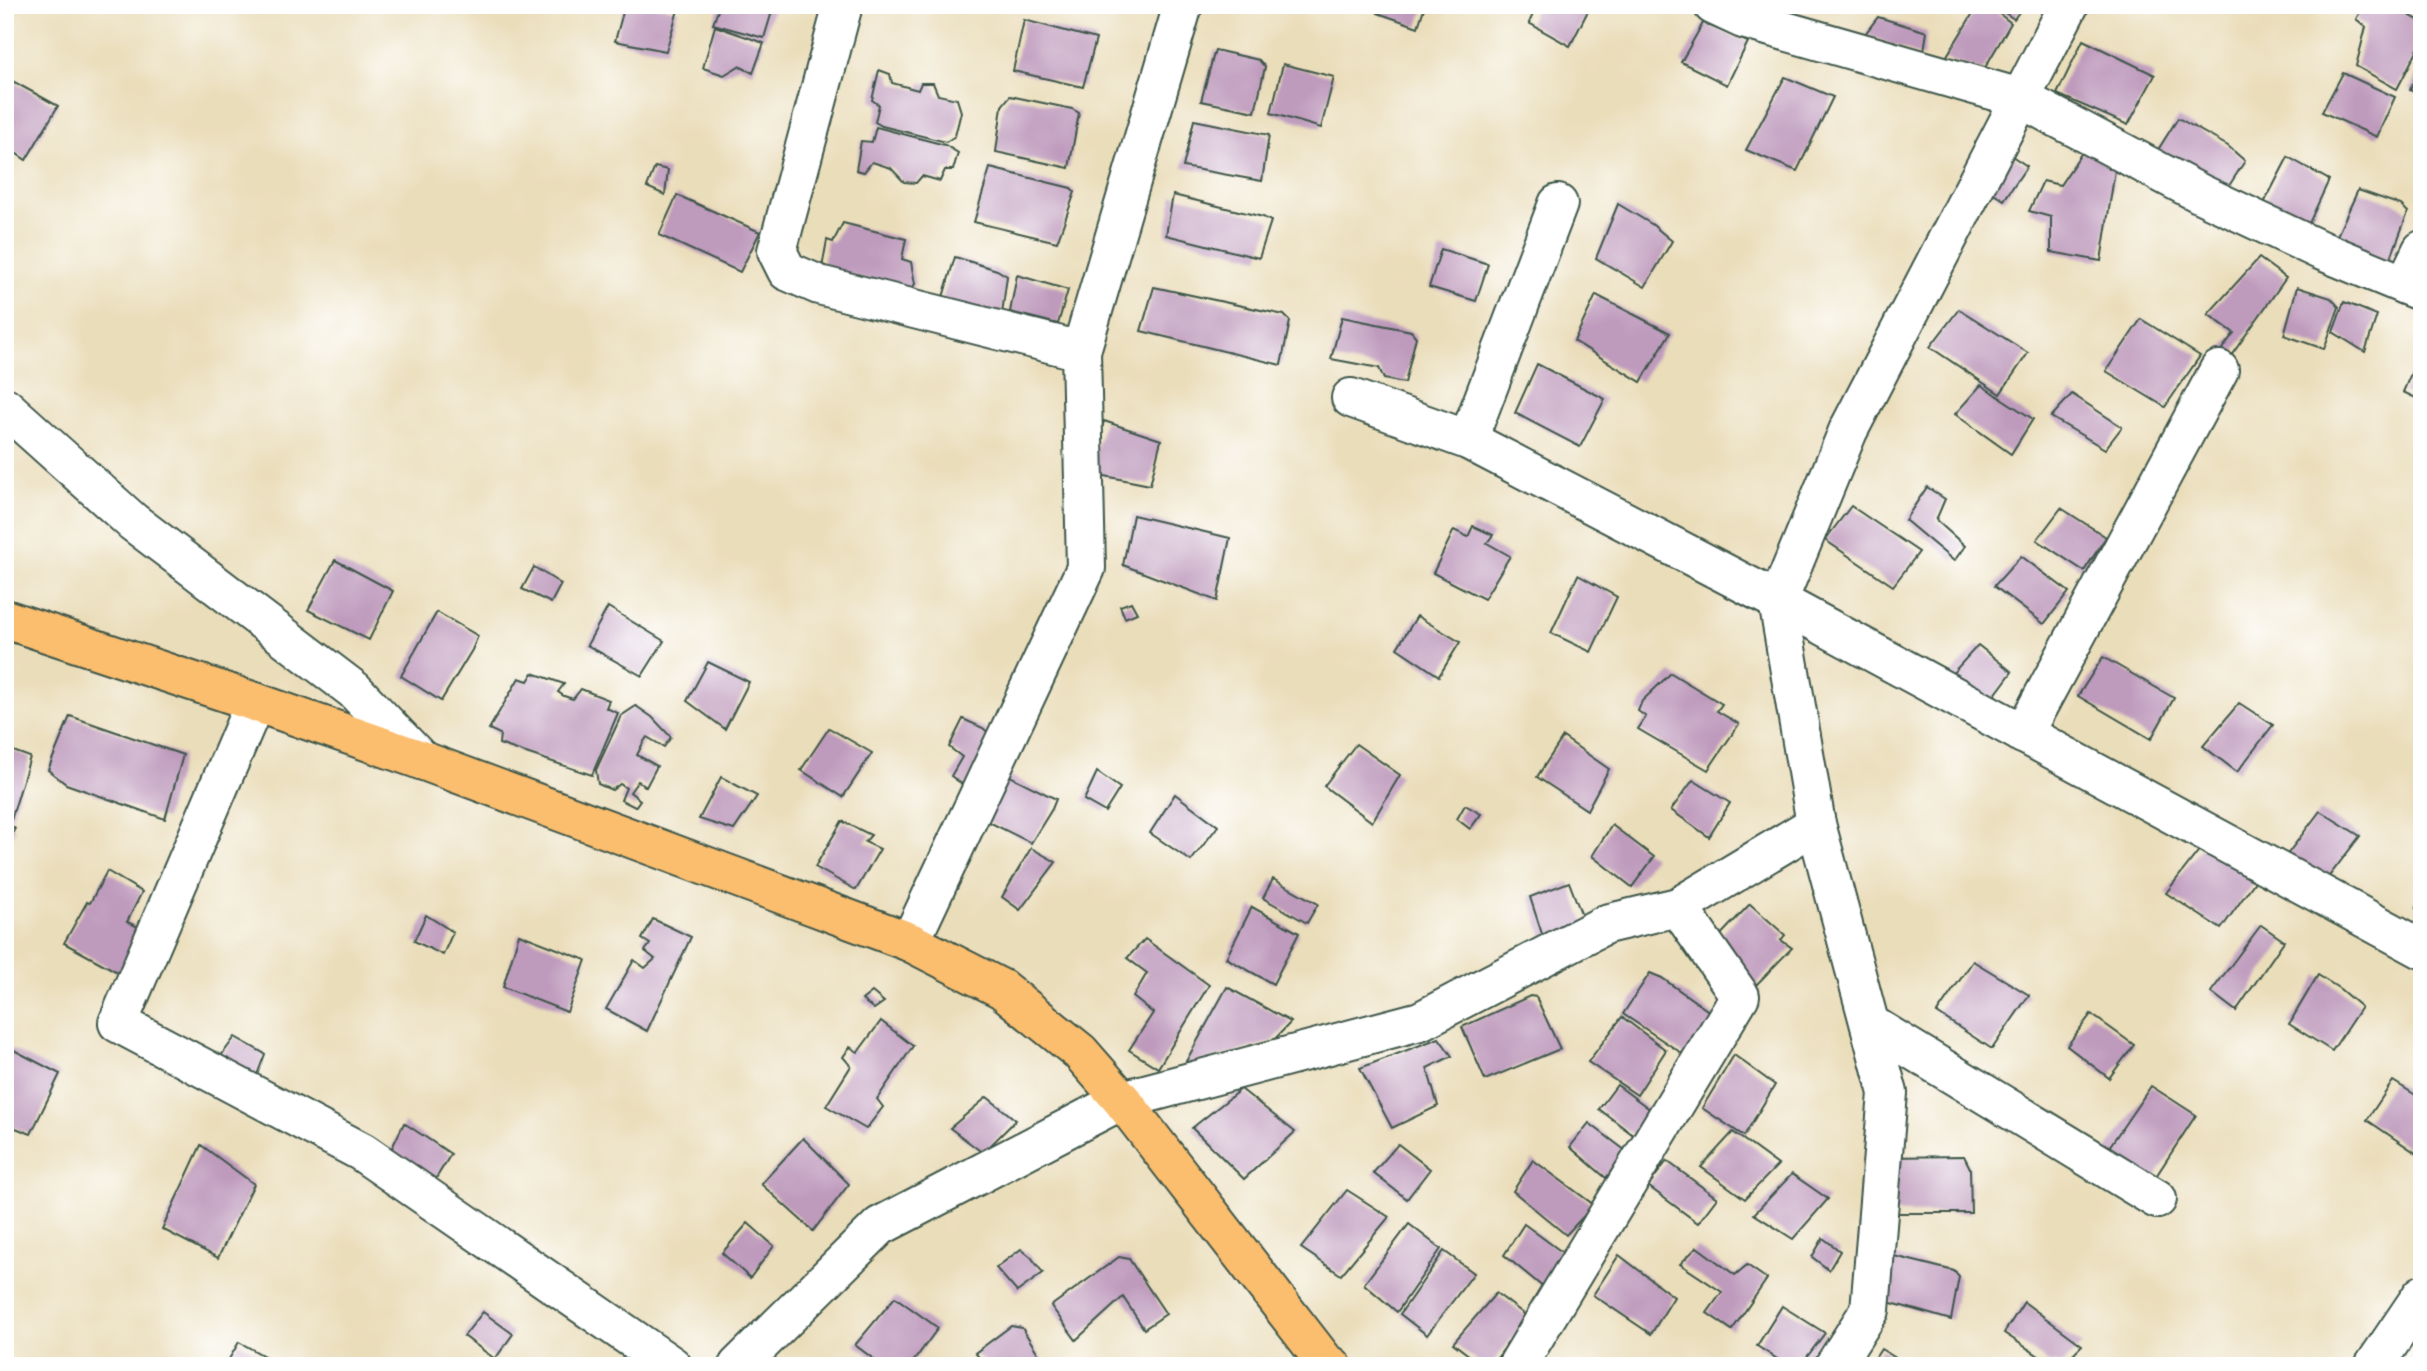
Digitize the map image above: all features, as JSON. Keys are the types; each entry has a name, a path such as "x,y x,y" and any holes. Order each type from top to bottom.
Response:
{"main road":[{"path":"5,619 421,760 910,942 1002,989 1080,1052 1122,1100 1325,1362 1332,1366"}],"street":[{"path":"843,5 777,251 787,271 819,285 1081,351"},
{"path":"910,942 1086,569 1081,351 1183,5"},
{"path":"1713,5 1743,19 2020,98 2201,194 2320,250 2414,288 2422,250"},
{"path":"1834,1366 1870,1310 1888,1093 1816,824 1778,601 1848,430 2069,5"},
{"path":"1468,440 1558,204"},
{"path":"2022,734 2219,370"},
{"path":"1351,398 1468,440 1778,601 2422,949"},
{"path":"5,407 132,522 354,690 421,760"},
{"path":"255,702 118,1023 362,1152 672,1366"},
{"path":"738,1366 880,1226 1122,1100 1420,1021 1605,924 1678,907 1816,824"},
{"path":"1517,1366 1740,996 1678,907"},
{"path":"1870,1024 2157,1199"},
{"path":"2374,1366 2422,1295"}],"building":[{"path":"625,5 653,5 678,10 666,51 615,41"},
{"path":"720,5 774,5 764,38 713,24"},
{"path":"1380,5 1425,5 1418,27 1378,13"},
{"path":"1537,5 1591,5 1570,46 1529,23"},
{"path":"1978,5 1988,5 2011,23 1983,71 1945,59"},
{"path":"1993,5 2024,5 2014,19"},
{"path":"2364,5 2391,5 2422,22 2422,41 2397,89 2356,66 2366,27 2356,19"},
{"path":"1878,17 1927,32 1923,57 1865,34"},
{"path":"1024,20 1096,39 1083,87 1013,71"},
{"path":"1703,23 1748,42 1727,85 1681,62"},
{"path":"715,26 764,43 753,73 739,66 724,75 703,68"},
{"path":"2083,40 2155,75 2128,125 2057,94"},
{"path":"1215,50 1259,60 1265,67 1255,112 1201,101"},
{"path":"2422,61 2422,96 2410,90"},
{"path":"1283,64 1334,77 1321,128 1271,113"},
{"path":"879,70 890,74 892,83 918,90 921,83 933,83 938,95 957,99 961,112 955,136 946,142 875,122 879,105 872,100"},
{"path":"2343,73 2395,97 2377,137 2322,112"},
{"path":"5,77 58,106 26,160 5,146"},
{"path":"1785,77 1833,97 1797,171 1746,150"},
{"path":"1010,96 1072,109 1079,113 1069,168 996,152 1002,106"},
{"path":"2178,118 2228,146 2245,161 2225,192 2156,153"},
{"path":"1194,120 1269,135 1262,181 1183,167"},
{"path":"876,127 945,145 958,153 953,170 945,170 940,181 922,176 916,183 904,182 891,168 872,162 864,172 856,170 861,141 872,142"},
{"path":"2085,148 2115,170 2101,261 2051,252 2051,217 2029,211 2043,181 2060,185"},
{"path":"2006,152 2027,166 2004,200 1981,184"},
{"path":"2288,157 2329,180 2305,232 2260,211"},
{"path":"655,167 668,170 665,195 647,187"},
{"path":"990,168 1071,188 1075,192 1057,242 974,222"},
{"path":"2358,190 2401,205 2408,212 2389,263 2335,240"},
{"path":"677,195 760,232 740,272 659,235"},
{"path":"1173,195 1271,221 1259,258 1166,235"},
{"path":"1618,204 1653,225 1672,241 1645,287 1596,258"},
{"path":"843,223 906,239 902,259 911,262 915,284 910,291 822,268 827,240 833,242"},
{"path":"1441,249 1488,264 1476,301 1429,287"},
{"path":"955,257 997,270 1007,276 1002,314 941,304"},
{"path":"2259,258 2286,278 2228,360 2219,353 2234,333 2208,314"},
{"path":"1017,275 1068,290 1058,324 1010,312"},
{"path":"1154,287 1284,315 1290,321 1281,365 1141,331"},
{"path":"2297,287 2331,298 2339,307 2324,349 2284,335"},
{"path":"1596,295 1670,333 1641,382 1574,341"},
{"path":"2344,302 2377,315 2365,352 2333,332"},
{"path":"1959,309 2028,353 2000,394 1930,347"},
{"path":"1342,317 1411,331 1416,337 1405,383 1384,379 1379,368 1331,359"},
{"path":"2141,319 2200,356 2165,407 2106,371"},
{"path":"2422,348 2422,401 2403,392"},
{"path":"1537,364 1605,399 1580,447 1515,413"},
{"path":"1981,385 2033,419 2011,454 1955,414"},
{"path":"2072,394 2122,427 2105,449 2051,417"},
{"path":"1104,421 1161,440 1150,485 1090,473"},
{"path":"1927,487 1945,499 1936,520 1965,546 1954,561 1905,520"},
{"path":"1851,506 1919,552 1893,586 1825,540"},
{"path":"2061,508 2106,537 2084,571 2037,540"},
{"path":"1133,515 1230,538 1217,601 1123,565"},
{"path":"1473,526 1493,535 1487,543 1510,556 1484,599 1433,573 1454,530 1468,537"},
{"path":"2021,556 2069,592 2044,624 1994,586"},
{"path":"335,560 393,591 369,640 308,610"},
{"path":"534,567 561,584 551,603 522,589"},
{"path":"1578,575 1617,597 1591,652 1551,633"},
{"path":"1131,602 1137,613 1125,618 1120,606"},
{"path":"608,607 664,641 642,676 587,645"},
{"path":"437,612 478,636 441,701 401,676"},
{"path":"1417,616 1460,642 1439,676 1397,648"},
{"path":"1978,645 2012,672 1988,704 1950,676"},
{"path":"2103,657 2174,698 2151,739 2078,696"},
{"path":"708,662 749,682 725,729 687,701"},
{"path":"533,673 564,684 558,692 564,696 573,699 581,689 609,700 606,708 618,713 592,775 499,744 500,734 489,729 519,678 528,681"},
{"path":"1671,673 1722,704 1717,711 1739,724 1708,770 1638,729 1646,717 1638,711 1642,701"},
{"path":"2239,703 2273,725 2237,772 2203,746"},
{"path":"636,706 652,717 671,737 664,747 647,737 643,743 637,755 657,766 646,787 638,781 630,792 640,800 635,807 621,800 626,788 620,784 612,790 598,784 596,770 621,716"},
{"path":"70,716 183,755 165,819 66,784 48,770"},
{"path":"963,719 983,728 992,736 966,787 951,776 962,757 949,747"},
{"path":"829,728 872,753 843,797 801,770"},
{"path":"1563,737 1609,769 1587,810 1537,777"},
{"path":"1356,744 1400,775 1372,822 1324,786"},
{"path":"5,748 30,757 11,820 5,817"},
{"path":"1002,772 1056,799 1031,843 979,817"},
{"path":"1097,772 1120,788 1105,812 1084,800"},
{"path":"721,777 757,796 734,830 699,819"},
{"path":"1693,780 1730,803 1709,837 1671,810"},
{"path":"1175,794 1218,826 1191,861 1150,833"},
{"path":"1465,805 1481,814 1470,829 1457,819"},
{"path":"2320,811 2360,836 2323,884 2286,856"},
{"path":"842,821 871,835 865,842 880,849 856,890 815,867"},
{"path":"5,824 15,828 5,853"},
{"path":"1612,825 1654,857 1632,887 1592,856"},
{"path":"2207,840 2263,870 2221,929 2166,893"},
{"path":"1031,848 1056,862 1020,910 1002,897"},
{"path":"107,871 142,892 127,922 143,929 123,975 64,943"},
{"path":"1273,879 1318,904 1307,923 1263,898"},
{"path":"1569,882 1587,929 1544,940 1530,897"},
{"path":"2422,896 2422,913 2416,909"},
{"path":"1750,904 1785,935 1781,940 1792,948 1755,986 1713,943"},
{"path":"1252,907 1299,933 1273,984 1226,958"},
{"path":"426,915 453,932 443,955 414,941"},
{"path":"653,919 691,937 647,1031 606,1009 634,960 645,968 655,959 645,951 650,944 642,939"},
{"path":"2261,925 2284,941 2236,1011 2211,992"},
{"path":"519,934 586,960 567,1012 503,987"},
{"path":"1145,939 1209,985 1158,1068 1129,1050 1153,1013 1133,997 1147,973 1127,958"},
{"path":"1973,961 2029,995 1992,1049 1937,1013"},
{"path":"1650,973 1662,978 1721,1020 1686,1056 1623,1014"},
{"path":"2318,975 2361,1007 2332,1051 2289,1024"},
{"path":"1227,987 1291,1022 1272,1042 1183,1067"},
{"path":"872,992 884,1002 874,1009 862,1000"},
{"path":"1530,996 1536,997 1560,1049 1485,1080 1462,1027"},
{"path":"2091,1014 2134,1045 2109,1078 2067,1046"},
{"path":"1622,1017 1666,1050 1637,1095 1588,1062"},
{"path":"881,1021 913,1046 877,1099 883,1107 866,1129 826,1106 851,1066 843,1057 850,1047 858,1052"},
{"path":"235,1037 265,1054 252,1088 215,1064"},
{"path":"1439,1038 1452,1056 1427,1068 1438,1106 1392,1128 1360,1068"},
{"path":"6,1046 60,1074 31,1134 5,1124"},
{"path":"1734,1055 1775,1085 1744,1136 1702,1108"},
{"path":"2393,1081 2422,1099 2422,1157 2367,1120"},
{"path":"1617,1085 1655,1113 1636,1137 1599,1109"},
{"path":"2151,1086 2196,1115 2149,1187 2105,1153"},
{"path":"1241,1089 1295,1132 1244,1179 1192,1128"},
{"path":"987,1097 1016,1120 983,1153 950,1128"},
{"path":"404,1123 451,1154 433,1183 389,1154"},
{"path":"1589,1123 1626,1151 1606,1178 1570,1147"},
{"path":"1733,1132 1778,1165 1745,1199 1701,1167"},
{"path":"803,1138 849,1184 813,1231 761,1184"},
{"path":"1398,1144 1430,1169 1407,1199 1373,1173"},
{"path":"201,1145 254,1184 218,1258 162,1229"},
{"path":"1964,1156 1970,1168 1971,1213 1890,1213 1888,1157"},
{"path":"1533,1160 1594,1205 1566,1235 1513,1191"},
{"path":"1667,1161 1717,1198 1698,1223 1648,1186"},
{"path":"1792,1174 1828,1199 1793,1239 1754,1214"},
{"path":"1347,1190 1389,1217 1341,1275 1301,1248"},
{"path":"748,1223 774,1246 750,1278 722,1253"},
{"path":"1409,1224 1441,1249 1397,1312 1364,1284"},
{"path":"1524,1224 1570,1258 1550,1293 1504,1255"},
{"path":"1823,1238 1840,1251 1829,1270 1812,1257"},
{"path":"1697,1247 1735,1275 1747,1265 1767,1279 1732,1330 1707,1313 1722,1292 1680,1264"},
{"path":"1021,1249 1043,1273 1017,1292 996,1268"},
{"path":"1444,1251 1474,1273 1427,1335 1400,1314"},
{"path":"1619,1255 1674,1297 1651,1334 1593,1295"},
{"path":"1894,1256 1954,1271 1959,1277 1951,1320 1881,1300"},
{"path":"1119,1257 1129,1259 1166,1314 1144,1329 1123,1297 1076,1340 1051,1306"},
{"path":"1496,1293 1528,1317 1491,1366 1483,1366 1453,1343"},
{"path":"895,1297 938,1328 910,1366 883,1366 855,1345"},
{"path":"2024,1302 2082,1345 2062,1365 2048,1362 2004,1333"},
{"path":"1782,1306 1825,1333 1800,1366 1788,1366 1757,1346"},
{"path":"483,1312 513,1334 495,1359 464,1336"},
{"path":"1011,1326 1022,1328 1046,1366 987,1366 975,1353"},
{"path":"239,1342 282,1366 225,1366"},
{"path":"1881,1349 1909,1366 1870,1366"}]}
